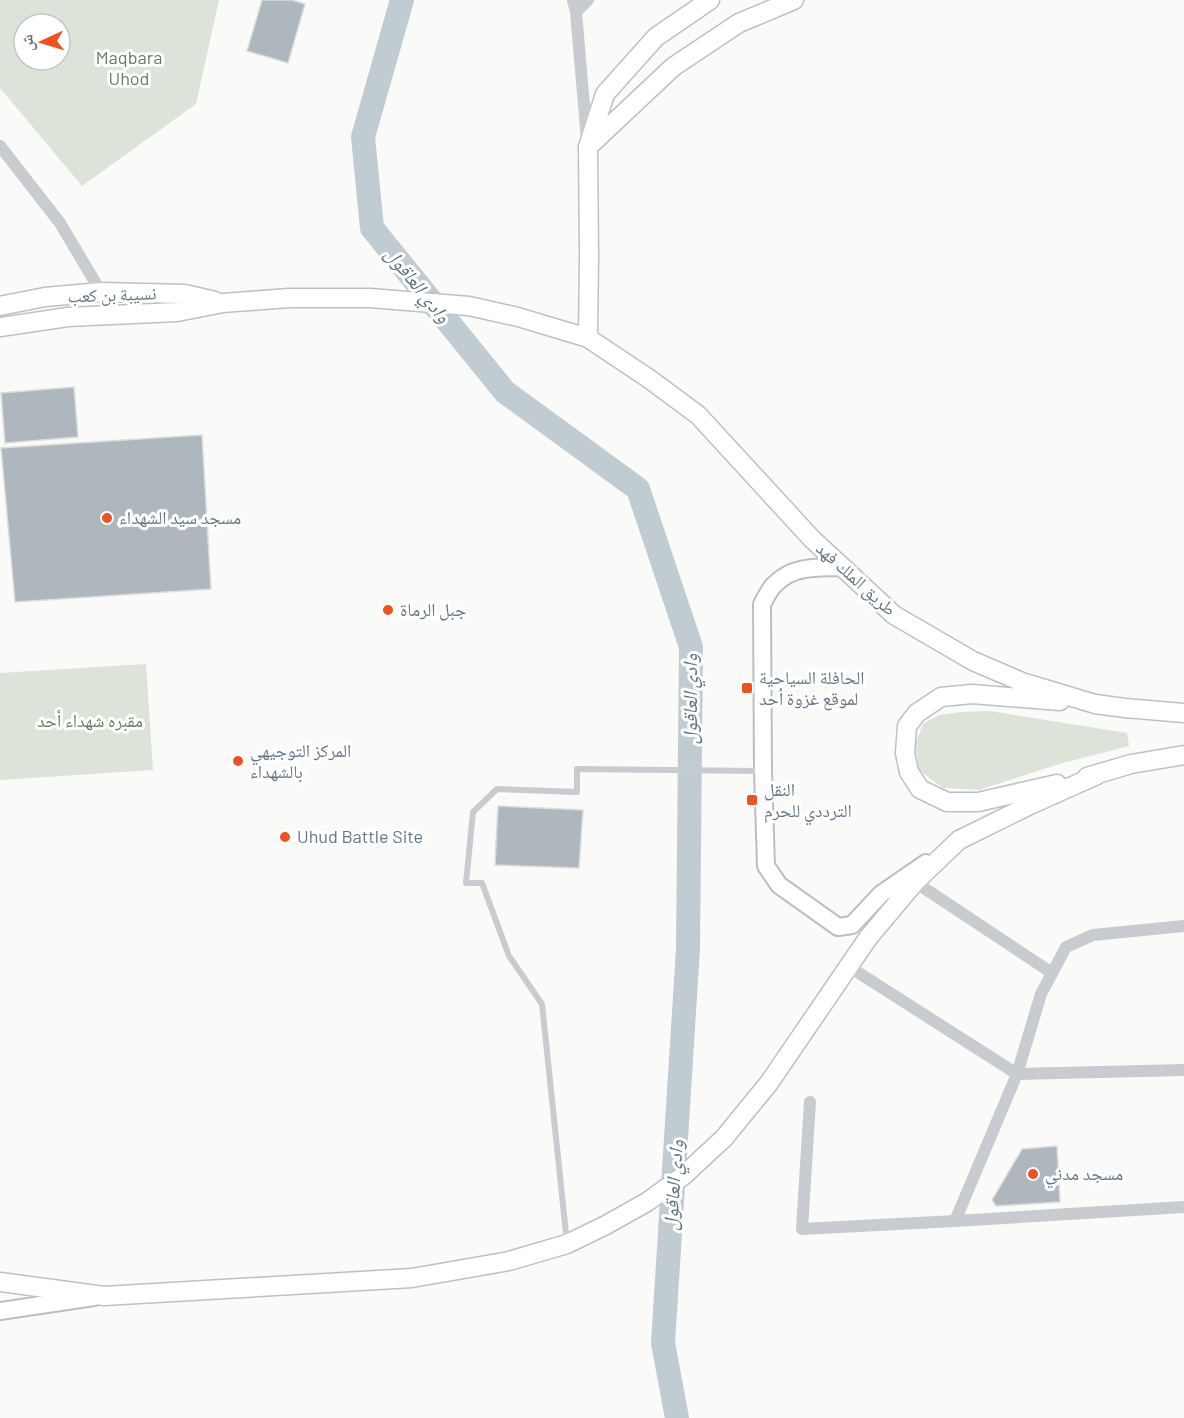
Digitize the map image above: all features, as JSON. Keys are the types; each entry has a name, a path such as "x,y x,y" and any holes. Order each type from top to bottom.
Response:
{"main road":[{"path":"588,338 588,147 605,93 656,37 710,0"},
{"path":"588,147 673,67 740,23 794,0"},
{"name":"نسيبة بن كعب","path":"0,306 45,297 101,292 185,294 223,303"},
{"name":"طريق الملك فهد","path":"223,303 289,298 370,298 469,306 518,317 588,338 698,415 812,539 894,615 973,661 1022,682 1095,704 1184,713"},
{"path":"0,327 68,317 177,312 223,303"},
{"path":"1095,704 972,694 941,697 917,713 907,726 905,753 909,772 920,789 947,802 978,802 1097,775 1131,764 1184,755"},
{"path":"0,1282 104,1296 412,1278 509,1261 567,1244 647,1202 674,1182 724,1138 770,1083 868,938 915,882 958,840 1097,775"}],"street":[{"path":"588,0 575,6 588,147"},
{"path":"2,152 60,223 101,292"},
{"path":"841,567 802,568 784,576 773,585 762,604 766,866 779,885 838,927 852,926 881,894 958,840"},
{"path":"915,882 1052,973"},
{"path":"955,1221 1017,1074 1041,994 1066,947 1093,935 1184,926"},
{"path":"848,966 1017,1074 1184,1070"},
{"path":"810,1102 802,1229 1184,1207"},
{"path":"0,1311 104,1296"}],"lane":[{"path":"567,1244 542,1004 509,956 482,883 466,883 472,812 497,789 577,792 577,769 763,771"}],"green space":[{"name":"Maqbara Uhod","path":"0,0 219,0 196,104 82,186 0,88"},
{"name":"مقبره شهداء أحد","path":"146,664 153,770 0,780 0,673"},
{"path":"989,711 1127,733 1129,746 1059,764 979,790 943,788 919,770 915,745 923,724 939,715"}],"building":[{"path":"262,0 292,0 305,4 288,63 247,51"},
{"path":"74,387 78,437 5,443 1,393"},
{"name":"مسجد سيد الشهداء","path":"202,435 211,589 15,602 1,448"},
{"path":"498,806 583,810 579,868 495,865"},
{"name":"مسجد مدني","path":"1057,1146 1060,1202 996,1206 992,1200 1022,1149"}],"waterway":[{"name":"وادي العاقول","path":"402,0 363,137 372,228 505,392 638,489 691,647 688,949 663,1343 677,1418"}],"place":[{"name":"مسجد سيد الشهداء","path":"107,518"},
{"name":"جبل الرماة","path":"388,610"},
{"name":"الحافلة السياحية لموقع غزوة أحد","path":"747,688"},
{"name":"المركز التوجيهي بالشهداء","path":"238,761"},
{"name":"النقل الترددي للحرم","path":"752,800"},
{"name":"Uhud Battle Site","path":"285,837"},
{"name":"مسجد مدني","path":"1033,1174"}]}
